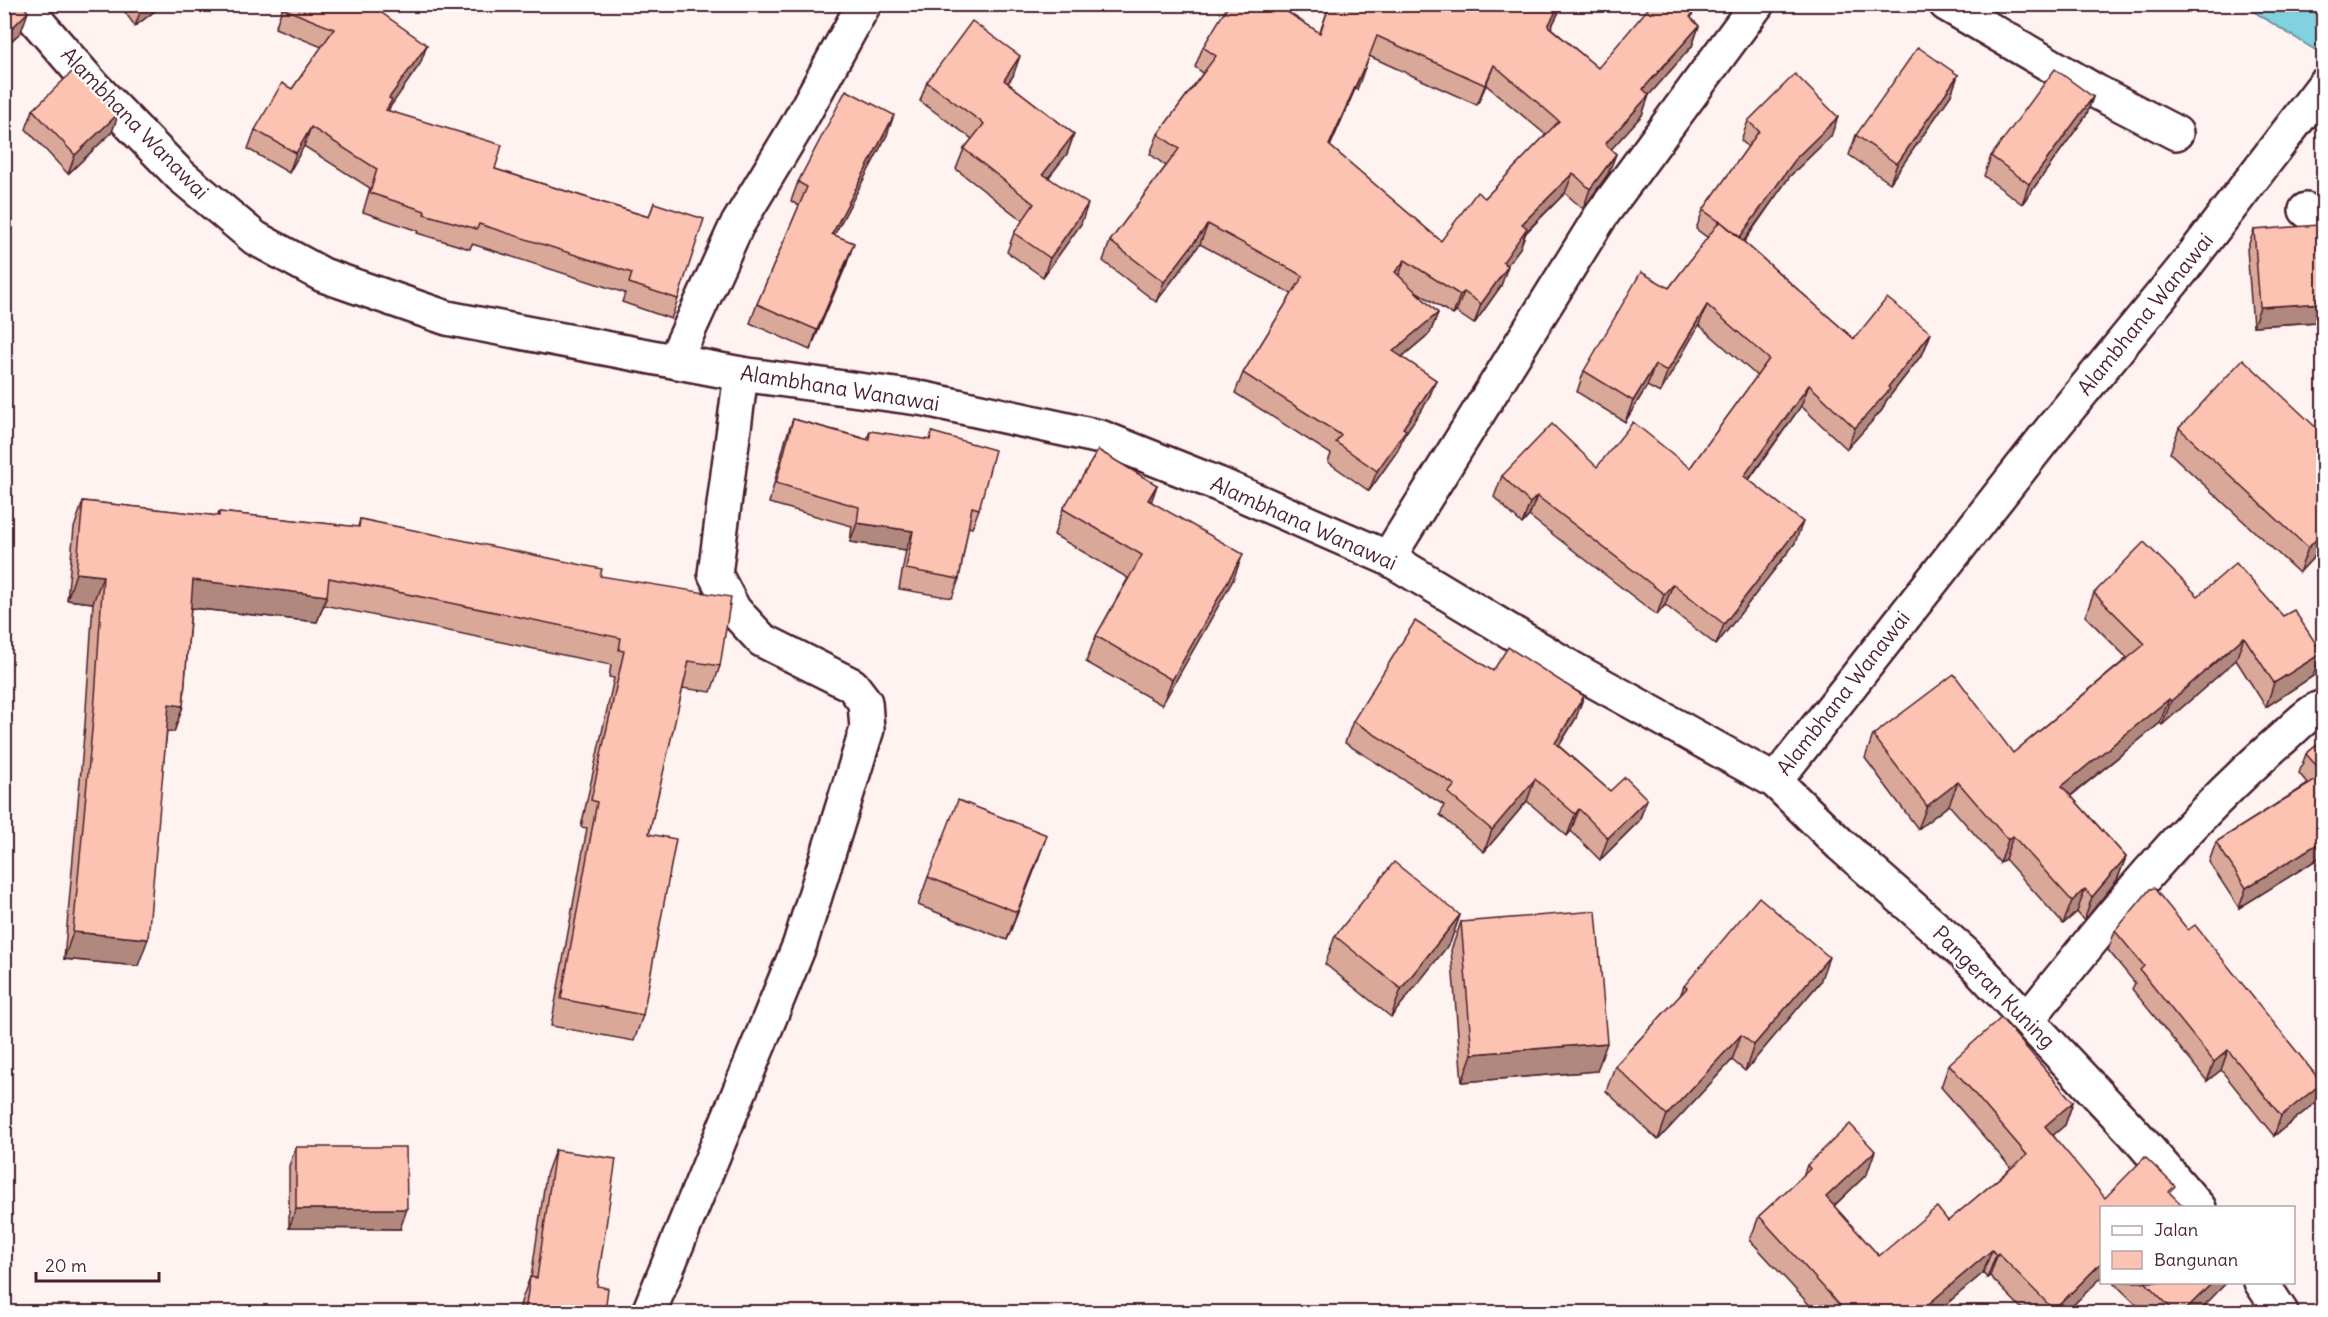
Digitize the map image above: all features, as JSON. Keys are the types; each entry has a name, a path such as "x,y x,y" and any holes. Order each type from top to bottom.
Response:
{"street":[{"name":"Alambhana Wanawai","path":"22,4 94,87 180,176 255,238 323,275 447,318 741,374 926,399 1100,437 1188,471 1388,558 1571,668 1775,781 2050,431 2183,269 2324,85"},
{"path":"675,360 736,228 797,126 864,4"},
{"path":"1388,558 1600,217 1757,4"},
{"path":"1946,4 2096,91 2176,133"},
{"path":"649,1312 800,944 867,729 865,702 852,685 762,640 734,610 715,574 741,374"},
{"path":"2028,1020 2106,920 2185,831 2247,768 2302,721 2320,707 2324,708"},
{"name":"Pangeran Kuning","path":"1775,781 1841,845 1965,954 2134,1133 2197,1206"},
{"path":"2261,1284 2281,1312"}],"water":[{"path":"2243,5 2323,5 2323,55"}],"building":[{"path":"4,4 22,4 28,12 4,36"},
{"path":"284,4 369,4 427,45 389,98 392,100 386,110 502,145 495,169 649,217 654,203 704,219 678,299 629,283 632,273 479,224 477,229 424,214 425,211 370,193 377,169 311,127 296,153 255,130 282,83 292,89 334,29 282,8"},
{"path":"1229,4 1275,4 1320,33 1330,4 1560,4 1548,26 1598,68 1652,4 1678,4 1693,13 1690,17 1699,26 1643,89 1649,95 1605,144 1616,154 1590,189 1573,173 1522,224 1527,228 1503,262 1508,266 1481,304 1464,292 1460,295 1405,260 1395,272 1438,313 1393,351 1436,380 1403,428 1406,430 1377,471 1336,442 1341,435 1243,373 1303,276 1208,224 1164,282 1110,241 1179,149 1158,134 1216,56 1203,47","holes":["1377,36 1485,85 1494,65 1559,121 1485,198 1477,192 1441,241 1329,145 1364,70"]},
{"path":"972,21 1020,56 1004,80 1074,134 1043,174 1088,204 1050,258 1014,233 1034,204 964,149 984,124 927,82"},
{"path":"1918,47 1958,75 1897,164 1856,135"},
{"path":"76,68 119,113 75,155 33,110"},
{"path":"2055,69 2093,97 2029,184 1991,156"},
{"path":"1795,74 1838,117 1797,157 1740,237 1703,210 1759,131 1748,121"},
{"path":"846,90 894,115 832,234 854,243 817,330 757,304 807,187 798,182"},
{"path":"1720,221 1854,339 1887,298 1931,333 1888,387 1890,389 1855,428 1809,385 1744,476 1803,522 1724,624 1673,584 1664,594 1537,496 1530,503 1502,476 1552,424 1597,467 1633,422 1690,468 1769,359 1707,305 1667,372 1655,365 1633,401 1584,371 1641,272 1669,288"},
{"path":"2319,225 2324,303 2260,307 2254,230"},
{"path":"2243,359 2324,435 2324,531 2308,548 2179,428"},
{"path":"793,419 869,440 870,431 930,440 932,432 995,450 979,509 972,507 959,579 906,569 913,531 857,523 859,507 776,483"},
{"path":"1098,450 1157,485 1148,500 1243,554 1172,680 1096,636 1142,555 1063,509"},
{"path":"83,501 219,516 219,512 359,527 360,519 602,569 600,576 731,597 720,666 689,661 649,834 676,839 643,1015 561,999 597,802 591,800 624,651 619,650 621,638 329,578 327,596 193,580 183,706 169,704 148,939 73,932 95,698 103,576 76,573"},
{"path":"2144,542 2198,596 2236,563 2283,616 2294,610 2322,653 2274,683 2244,637 2171,701 2169,699 2062,786 2126,857 2092,897 2085,889 2072,901 2013,836 2008,840 1958,782 1927,806 1873,735 1954,674 2013,753 2145,644 2094,593"},
{"path":"1415,621 1493,671 1508,647 1584,696 1555,743 1610,791 1625,777 1647,799 1608,838 1579,809 1575,814 1535,779 1492,830 1448,793 1455,785 1353,721"},
{"path":"2324,739 2324,774 2306,754"},
{"path":"2324,775 2324,840 2246,888 2216,842"},
{"path":"958,800 1047,835 1017,912 928,877"},
{"path":"1394,862 1460,915 1401,989 1335,936"},
{"path":"2154,888 2188,930 2195,925 2322,1083 2281,1116 2228,1050 2214,1062 2140,970 2144,966 2115,931 2150,889"},
{"path":"1759,897 1829,957 1754,1045 1741,1035 1667,1115 1615,1066 1687,988 1684,986"},
{"path":"1596,911 1607,1043 1472,1054 1461,922"},
{"path":"2001,1018 2073,1102 2045,1126 2105,1198 2145,1157 2175,1186 2169,1192 2183,1206 2100,1206 2100,1264 2054,1310 1998,1253 1996,1255 1992,1250 1925,1307 1930,1312 1846,1312 1759,1216 1810,1169 1807,1165 1850,1124 1875,1151 1826,1197 1879,1256 1937,1207 1948,1221 2027,1155 1949,1064"},
{"path":"296,1147 406,1147 407,1209 296,1209"},
{"path":"555,1150 616,1159 597,1286 608,1288 605,1312 525,1312 530,1277 537,1278"},
{"path":"2147,1284 2211,1284 2183,1312 2175,1312"}]}
